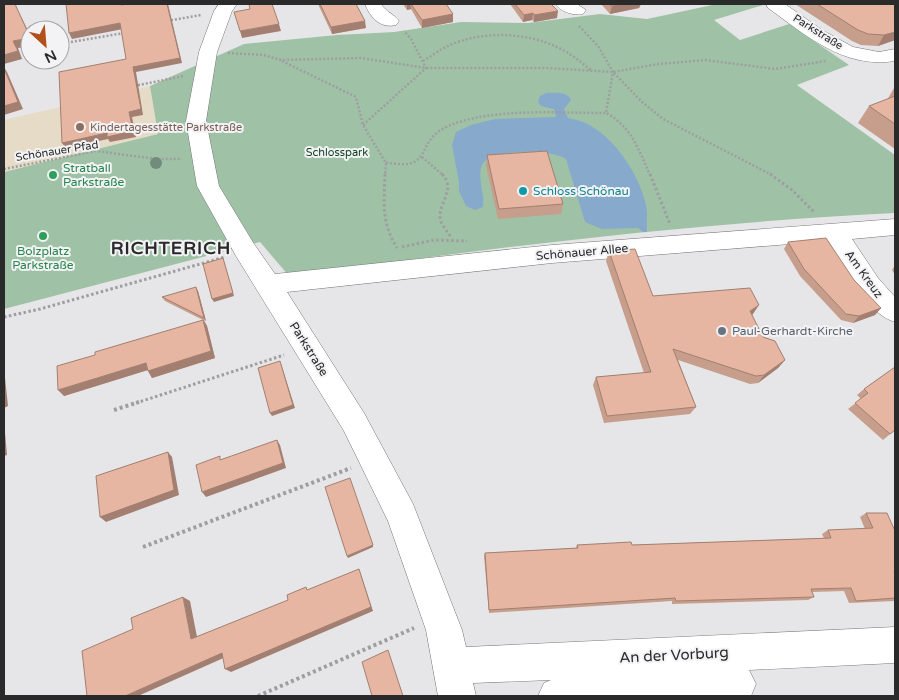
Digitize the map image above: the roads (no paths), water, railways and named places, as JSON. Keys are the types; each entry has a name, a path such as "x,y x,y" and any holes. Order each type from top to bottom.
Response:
{"street":[{"path":"373,4 379,15 390,21"},
{"name":"Parkstraße","path":"774,4 823,38 857,54 876,57 895,55"},
{"name":"Parkstraße","path":"226,7 206,62 196,121 208,186 245,250 308,347 375,459 402,515 440,617 454,681"},
{"name":"Schönauer Allee","path":"268,284 552,254 895,227"},
{"name":"Am Kreuz","path":"835,232 862,275 886,305 895,312"},
{"name":"An der Vorburg","path":"454,681 895,645"},
{"path":"557,696 737,684"}],"water":[{"path":"546,93 567,95 571,100 564,109 568,118 586,123 601,132 626,160 643,194 647,208 647,232 643,232 638,228 602,229 585,222 566,159 549,153 509,153 487,159 481,169 483,207 475,210 466,206 459,191 452,145 456,132 471,125 495,119 556,117 554,109 541,106 538,102 540,96"}],"place":[{"name":"Kindertagesstätte Parkstraße","path":"80,127"},
{"name":"Stratball Parkstraße","path":"53,175"},
{"name":"Schloss Schönau","path":"523,191"},
{"name":"Bolzplatz Parkstraße","path":"43,236"},
{"name":"Paul-Gerhardt-Kirche","path":"722,331"}],"district":[{"name":"RICHTERICH","path":"171,248"}],"park label":[{"name":"Schlosspark","path":"337,152"}]}
